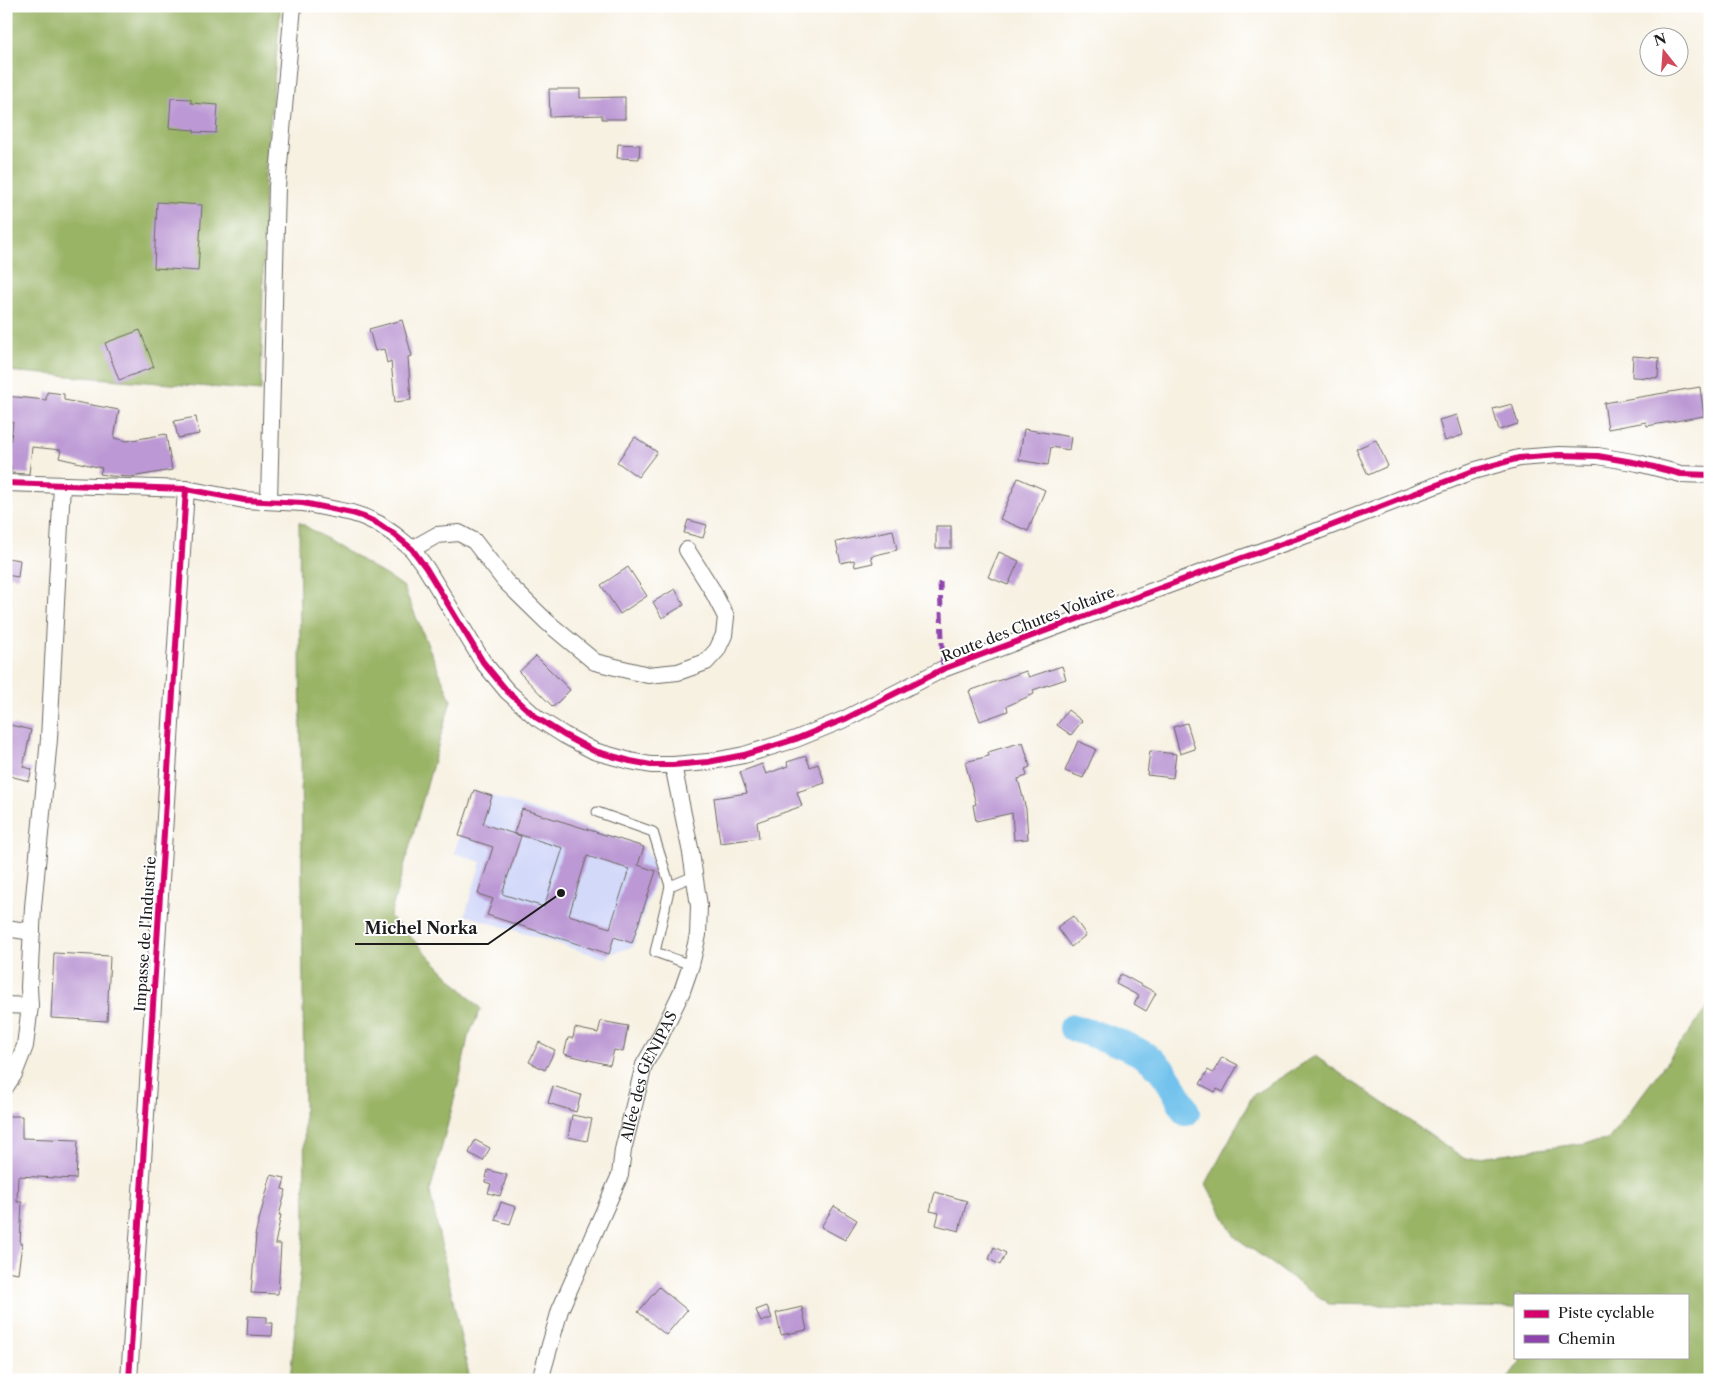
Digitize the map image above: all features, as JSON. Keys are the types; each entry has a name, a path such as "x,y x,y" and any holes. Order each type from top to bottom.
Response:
{"street":[{"path":"268,500 277,187 293,6"},
{"name":"Route des Chutes Voltaire","path":"6,484 186,489 244,500 303,503 352,513 378,524 395,534 412,550 426,568 483,662 507,691 537,718 564,735 594,750 630,761 672,766 744,755 796,739 844,719 943,669 1315,532 1473,471 1519,458 1559,455 1598,456 1638,463 1681,474 1710,475"},
{"path":"6,1086 14,1074 25,1046 30,1006 29,987 32,932 49,739 62,485"},
{"name":"Impasse de l'Industrie","path":"129,1380 186,489"},
{"path":"412,550 438,535 459,533 474,541 505,580 547,622 595,662 648,675 678,672 706,662 717,650 724,635 726,617 711,588 687,550"},
{"name":"Allée des GENIPAS","path":"540,1380 560,1310 620,1175 623,1150 644,1065 682,991 691,965 699,922 699,906 672,766"},
{"path":"6,928 32,932"},
{"path":"6,1005 30,1006"}],"lane":[{"path":"597,812 653,832 670,886 656,952 691,965"},
{"path":"670,886 694,876"}],"shaded area":[{"path":"474,790 644,847 658,870 633,947 609,954 607,959 465,915 481,862 454,853"}],"green space":[{"path":"6,6 281,6 265,177 261,391 6,371"},
{"path":"299,522 403,586 451,700 390,916 481,1009 468,1037 460,1077 430,1192 470,1380 290,1380 305,1224"},
{"path":"1710,1004 1710,1380 1507,1380 1522,1358 1688,1358 1688,1294 1514,1294 1514,1308 1329,1304 1235,1237 1206,1184 1253,1095 1315,1056 1465,1159 1608,1140"}],"building":[{"path":"549,89 580,89 580,98 625,97 625,119 602,119 602,115 550,117"},
{"path":"171,98 191,99 191,103 218,105 216,133 169,128"},
{"path":"618,144 640,145 639,159 617,158"},
{"path":"157,202 202,205 198,271 154,268"},
{"path":"402,320 412,356 408,357 411,400 395,402 391,361 387,363 384,349 375,351 369,329"},
{"path":"140,330 154,367 119,380 105,343"},
{"path":"1633,356 1659,358 1658,378 1632,377"},
{"path":"1700,387 1704,416 1647,426 1646,422 1608,429 1604,403"},
{"path":"47,392 64,394 64,400 119,410 114,438 127,441 166,434 172,470 131,477 111,476 100,474 102,468 59,458 61,450 32,447 29,474 11,473 11,466 6,466 6,444 10,445 13,422 6,421 6,396 46,400"},
{"path":"1512,404 1518,424 1499,430 1493,409"},
{"path":"1457,415 1463,435 1445,441 1439,420"},
{"path":"196,417 199,434 178,438 174,421"},
{"path":"1024,429 1071,437 1069,450 1051,447 1048,465 1019,460"},
{"path":"635,437 657,452 638,477 617,462"},
{"path":"1376,440 1388,466 1368,475 1356,449"},
{"path":"1018,478 1045,490 1028,531 1000,519"},
{"path":"688,520 707,525 703,538 684,533"},
{"path":"936,526 951,526 951,548 936,548"},
{"path":"893,530 897,550 871,556 873,563 855,567 854,560 841,563 836,542"},
{"path":"999,552 1019,561 1008,585 988,577"},
{"path":"6,558 20,560 18,577 6,575"},
{"path":"628,567 647,596 620,614 601,585"},
{"path":"675,589 684,605 662,618 653,602"},
{"path":"536,656 570,690 553,707 519,672"},
{"path":"1062,666 1066,679 1033,690 1034,694 1007,706 1008,711 980,721 969,691 1026,671 1029,677"},
{"path":"1068,710 1082,721 1071,735 1057,725"},
{"path":"1187,723 1195,749 1180,754 1173,727"},
{"path":"6,724 31,730 23,767 32,769 29,781 6,775"},
{"path":"1078,741 1096,749 1083,778 1065,771"},
{"path":"1023,742 1030,767 1025,769 1027,776 1018,779 1026,809 1028,839 1014,840 1012,813 976,821 973,805 976,804 965,762 989,756 988,752"},
{"path":"1150,751 1176,754 1173,778 1147,775"},
{"path":"806,756 810,767 818,764 825,783 797,792 802,806 757,822 759,838 720,843 714,798 747,793 740,772 762,764 766,774 788,766 787,762"},
{"path":"474,790 492,796 483,824 521,836 502,894 544,907 563,848 514,833 522,809 644,847 638,865 656,871 632,943 614,937 609,954 487,915 493,899 478,894 493,847 459,836","holes":["587,856 629,869 610,928 569,915"]},
{"path":"1073,916 1086,935 1071,947 1057,927"},
{"path":"54,953 110,956 107,1021 51,1018"},
{"path":"1121,974 1156,993 1146,1011 1134,1004 1139,996 1116,984"},
{"path":"601,1021 628,1026 623,1052 614,1050 610,1065 564,1054 568,1038 573,1038 575,1028 598,1033"},
{"path":"539,1042 555,1050 545,1070 529,1062"},
{"path":"1222,1057 1238,1065 1223,1092 1217,1089 1215,1092 1200,1084 1208,1070 1213,1073"},
{"path":"553,1086 581,1095 576,1112 548,1103"},
{"path":"572,1115 592,1119 587,1141 568,1137"},
{"path":"6,1116 22,1116 22,1138 78,1140 76,1179 18,1176 17,1202 22,1202 20,1244 22,1244 18,1273 6,1271"},
{"path":"475,1140 490,1148 483,1161 469,1153"},
{"path":"488,1170 507,1175 500,1196 488,1193 491,1184 485,1182"},
{"path":"271,1175 285,1178 282,1189 286,1190 279,1215 281,1215 275,1244 281,1244 278,1294 251,1293 255,1235"},
{"path":"935,1192 967,1201 959,1231 936,1225 939,1213 930,1211"},
{"path":"501,1202 516,1207 510,1224 495,1220"},
{"path":"834,1206 857,1220 845,1240 821,1227"},
{"path":"994,1247 1006,1253 1000,1265 989,1259"},
{"path":"659,1287 687,1310 666,1335 638,1312"},
{"path":"767,1306 772,1318 761,1322 756,1310"},
{"path":"802,1307 807,1330 781,1335 776,1313"},
{"path":"248,1316 267,1317 267,1323 273,1323 272,1336 247,1335"}],"waterway":[{"path":"1073,1028 1118,1043 1150,1059 1166,1077 1186,1112"}],"marked path":[{"path":"940,582 943,669"}],"cycle path":[{"path":"6,483 186,489 244,500 303,503 364,517 379,524 412,549 426,568 483,662 507,691 537,718 594,751 651,765 673,765 708,762 744,755 796,739 845,719 943,669 1315,532 1473,471 1519,458 1559,455 1598,456 1638,463 1681,474 1710,475"},
{"path":"129,1380 186,489"}],"place":[{"name":"Michel Norka","path":"561,893"}]}
